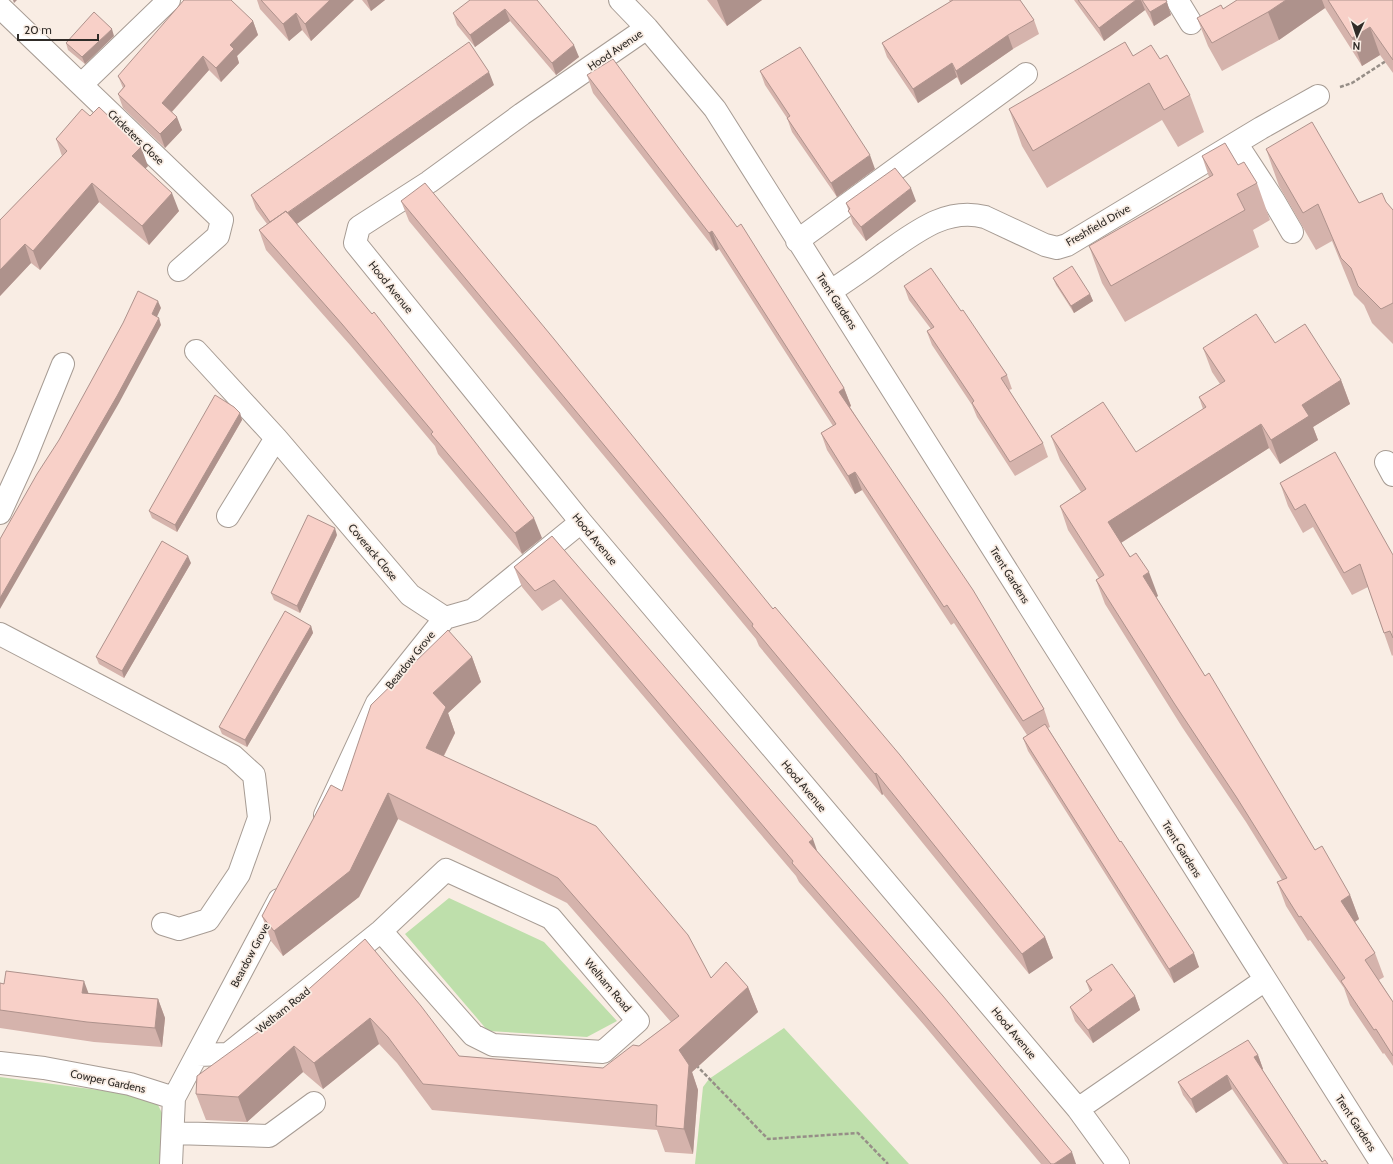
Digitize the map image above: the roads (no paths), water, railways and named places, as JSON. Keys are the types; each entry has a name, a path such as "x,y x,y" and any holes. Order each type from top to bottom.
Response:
{"street":[{"path":"82,84 169,0"},
{"name":"Trent Gardens","path":"620,0 647,28 715,109 1264,980 1382,1164"},
{"path":"1177,0 1191,23"},
{"name":"Cricketers Close","path":"0,7 82,84 222,220 218,236 179,270"},
{"name":"Hood Avenue","path":"647,28 522,114 429,182 360,227 355,243 580,522 1078,1109 1118,1164"},
{"path":"797,241 1026,74"},
{"name":"Freshfield Drive","path":"831,292 920,229 948,217 964,214 985,217 1045,245 1057,248 1068,245 1236,143 1318,96"},
{"path":"1236,143 1274,201 1292,232"},
{"name":"Coverack Close","path":"196,351 276,438 410,595 441,623"},
{"path":"0,513 26,456 63,364"},
{"path":"228,516 276,438"},
{"path":"441,623 473,610 580,522"},
{"name":"Beardow Grove","path":"317,830 377,703 441,623"},
{"path":"0,634 233,756 254,775 259,818 239,874 208,920 179,929 163,924"},
{"name":"Welham Road","path":"197,1055 228,1054 381,931 446,870 551,918 638,1021 604,1052 493,1045 473,1035 381,931"},
{"name":"Beardow Grove","path":"174,1098 290,879"},
{"path":"1078,1109 1264,980"},
{"name":"Cowper Gardens","path":"0,1063 44,1068 130,1084 174,1098"},
{"path":"171,1164 174,1098"},
{"path":"173,1132 269,1136 314,1103"}]}
